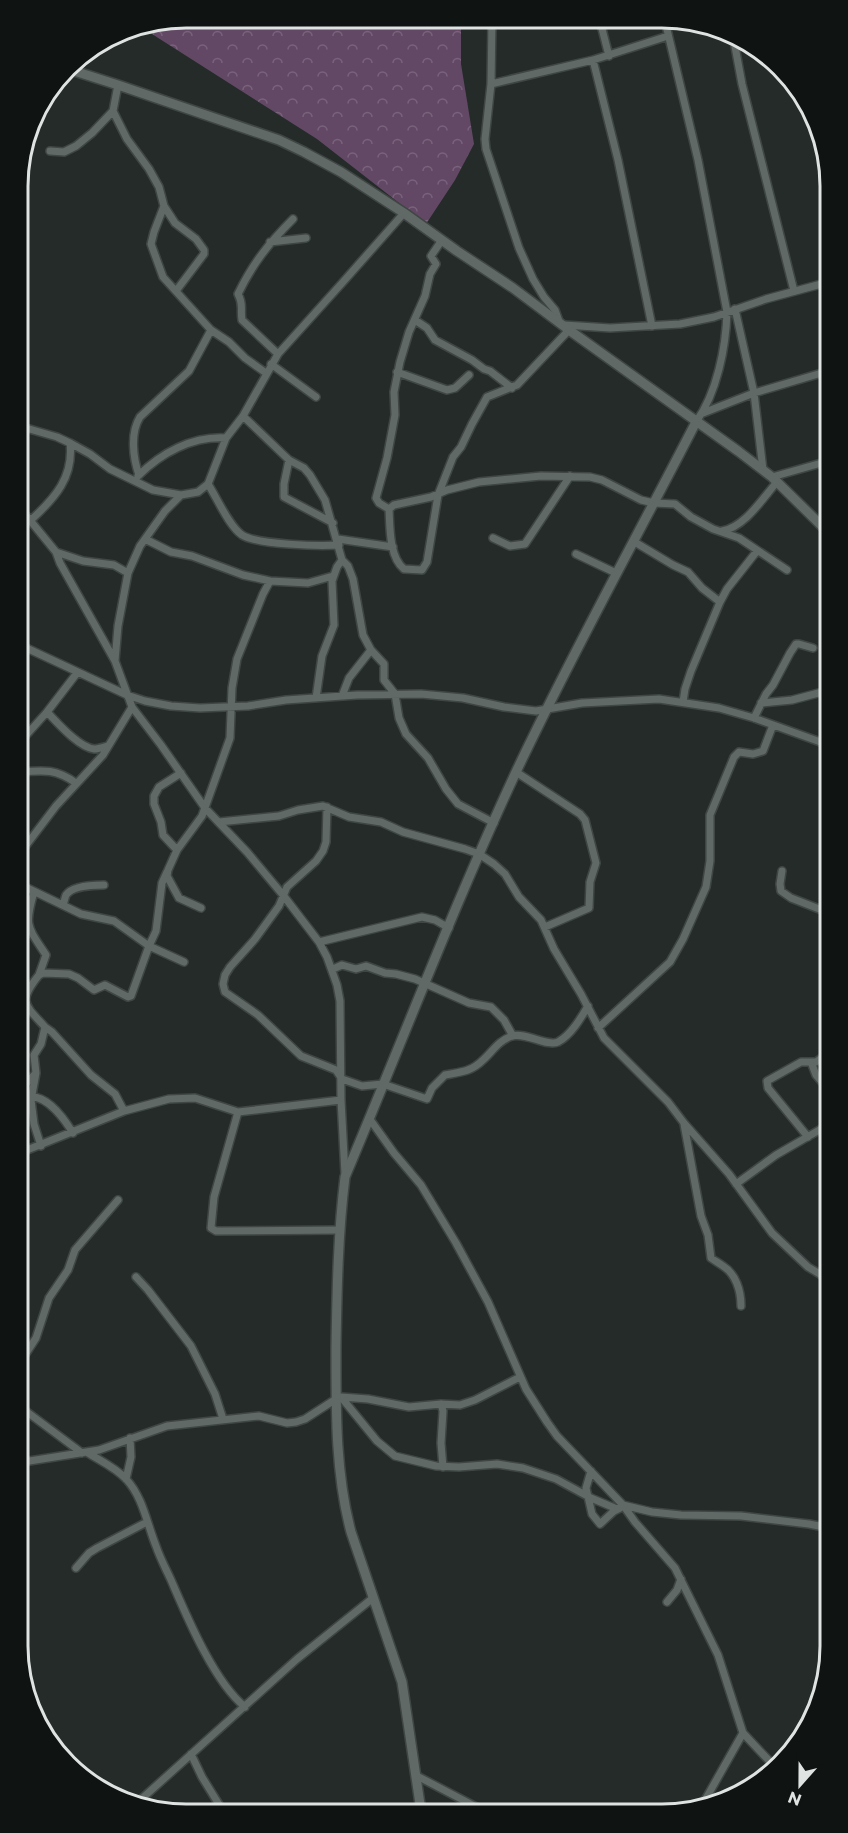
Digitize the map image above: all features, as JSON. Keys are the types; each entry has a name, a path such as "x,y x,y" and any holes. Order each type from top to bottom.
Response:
{"street":[{"path":"492,28 491,84 485,139 488,158 519,248 541,294 564,326"},
{"path":"602,28 609,56"},
{"path":"345,1177 479,854 516,772 616,573 703,412 721,361 727,327 727,312 698,160 666,28"},
{"path":"491,84 609,56 668,36"},
{"path":"735,47 742,84 794,291"},
{"path":"593,60 618,160 652,326"},
{"path":"78,72 279,140 341,172 404,213 763,470 820,524"},
{"path":"50,151 64,152 76,147 92,133 113,111 118,85"},
{"path":"113,111 127,139 145,162 159,187 164,206 175,223 196,239 204,253 176,291"},
{"path":"164,206 152,244 163,277 211,330 266,373"},
{"path":"29,429 70,443 110,469 136,477 153,490 180,495 198,492 208,484 226,438 243,416 278,354 404,213"},
{"path":"278,354 242,320 242,304 238,294 254,264 270,242 293,219"},
{"path":"270,242 306,238"},
{"path":"389,509 379,503 376,498 395,415 394,392 397,372 425,296 430,274 436,264 431,256 442,240"},
{"path":"564,326 610,328 666,326 698,321 820,284"},
{"path":"735,309 754,393 763,470"},
{"path":"415,320 427,328 435,340 468,357 512,388"},
{"path":"389,509 396,561 401,568 408,570 425,567 438,495 453,457 461,447 484,401 491,394 517,385 564,326"},
{"path":"136,477 134,455 137,422 183,378 211,330"},
{"path":"271,364 315,397"},
{"path":"397,372 447,390 455,388 469,375"},
{"path":"703,412 754,393 820,374"},
{"path":"243,416 290,460 304,468 325,500 342,560 345,561 351,573 363,635 371,650 382,661 385,668 384,680 395,694 397,710 406,734 428,758 452,798 467,810 494,823"},
{"path":"136,477 157,458 177,448 208,439 226,438"},
{"path":"31,520 45,508 69,473 72,455 70,443"},
{"path":"290,460 284,484 284,497 333,523"},
{"path":"720,531 738,524 756,507 775,480 820,464"},
{"path":"389,509 394,505 438,495 447,490 479,482 541,476 590,477 602,480 634,497 654,503 675,504 713,530 738,538 787,570"},
{"path":"493,538 510,546 525,544 570,476"},
{"path":"208,484 231,523 245,537 293,545 338,542 393,547"},
{"path":"115,661 118,626 128,573 145,539 180,495"},
{"path":"29,518 56,552 115,661 132,707 205,808 283,895 319,942 333,969 340,1001 341,1100 345,1177 337,1285 339,1467 344,1508 402,1682 420,1804"},
{"path":"145,539 171,552 192,556 243,575 270,581 308,583 333,576"},
{"path":"633,541 688,572 720,602"},
{"path":"683,702 691,671 720,602 727,589 757,551"},
{"path":"56,552 83,561 114,565 128,573"},
{"path":"576,554 616,573"},
{"path":"316,698 322,656 334,625 331,591 333,576 342,560"},
{"path":"39,975 43,973 69,974 94,990 105,985 128,997 132,994 156,931 162,883 177,850 196,825 205,808 230,738 231,706 237,659 270,581"},
{"path":"754,718 793,647 799,644 813,648"},
{"path":"29,649 127,695 171,706 200,708 248,706 316,698 395,694 463,698 536,711 582,703 659,699 718,708 754,718 820,742"},
{"path":"342,696 350,678 371,650"},
{"path":"29,732 77,673"},
{"path":"761,703 792,700 820,693"},
{"path":"29,842 56,806 90,770 132,707"},
{"path":"46,712 83,744 94,749 108,746"},
{"path":"598,1028 670,962 706,887 710,861 710,815 734,756 739,752 753,754 762,751 773,725"},
{"path":"29,771 54,771 76,783"},
{"path":"516,772 580,814 585,820 595,856 595,869 590,882 589,908 545,927"},
{"path":"177,850 163,835 154,796 159,787 181,773"},
{"path":"219,822 279,816 318,806 327,807 349,817 381,822 403,832 479,854 494,864 505,874 519,897 545,927 554,949 588,1006 603,1038 657,1089 721,1164 774,1235 808,1267 819,1274"},
{"path":"327,807 325,847 316,861 287,887 279,906 225,975 223,988 269,1024 300,1056 336,1070 342,1079 362,1086 383,1084 427,1099 432,1088 443,1076 463,1073 481,1062 500,1043 513,1036 525,1036 551,1043 557,1042 578,1022 588,1006"},
{"path":"168,870 167,876 179,898 201,908"},
{"path":"782,871 781,891 795,900 820,909"},
{"path":"63,905 65,897 70,892 90,886 104,885"},
{"path":"29,888 81,914 114,921 149,946 184,962"},
{"path":"29,907 34,891"},
{"path":"319,942 422,917 435,920 448,928"},
{"path":"28,925 46,955 39,975 28,991"},
{"path":"333,969 342,965 356,969 366,966 385,973 406,976 469,1003 491,1007 504,1020 513,1036"},
{"path":"28,1011 52,1032 92,1075 115,1094 124,1111"},
{"path":"41,1146 34,1124 31,1097 36,1073 34,1055 41,1044 45,1027"},
{"path":"807,1137 766,1084 770,1078 783,1073 790,1067 801,1062 816,1062 819,1060"},
{"path":"811,1062 819,1079"},
{"path":"28,1081 36,1073"},
{"path":"31,1097 41,1098 68,1124 73,1132"},
{"path":"28,1150 124,1111 180,1097 195,1098 238,1112 341,1100"},
{"path":"238,1112 214,1197 211,1228 216,1231 340,1230"},
{"path":"369,1118 394,1153 422,1185 488,1302 526,1389 557,1436 668,1558 681,1579 718,1654 743,1733 770,1761"},
{"path":"684,1123 711,1258 732,1275 740,1292 741,1306"},
{"path":"736,1184 776,1155 819,1130"},
{"path":"28,1350 36,1338 49,1298 68,1270 77,1247 118,1200"},
{"path":"136,1277 191,1346 215,1394 223,1419"},
{"path":"28,1461 85,1453 167,1426 259,1416 287,1423 296,1422 305,1419 338,1398 368,1399 409,1407 468,1403 520,1377"},
{"path":"338,1398 385,1449 395,1456 412,1461 442,1467 497,1464 523,1468 556,1479 588,1497 622,1507 652,1512 741,1516 819,1526"},
{"path":"441,1404 443,1411 442,1467"},
{"path":"28,1413 85,1453 113,1468 126,1479 142,1504 158,1552 204,1650 236,1700 245,1707"},
{"path":"126,1479 131,1457 130,1438"},
{"path":"591,1471 586,1485 588,1497 592,1514 600,1524 622,1507"},
{"path":"76,1568 97,1548 147,1522"},
{"path":"667,1602 677,1590 681,1579"},
{"path":"142,1798 297,1659 373,1598"},
{"path":"707,1797 743,1733"},
{"path":"191,1754 218,1804"},
{"path":"417,1776 471,1804"}],"green space":[{"path":"461,28 461,64 474,144 455,180 426,224 317,139 151,33 176,29"}]}
